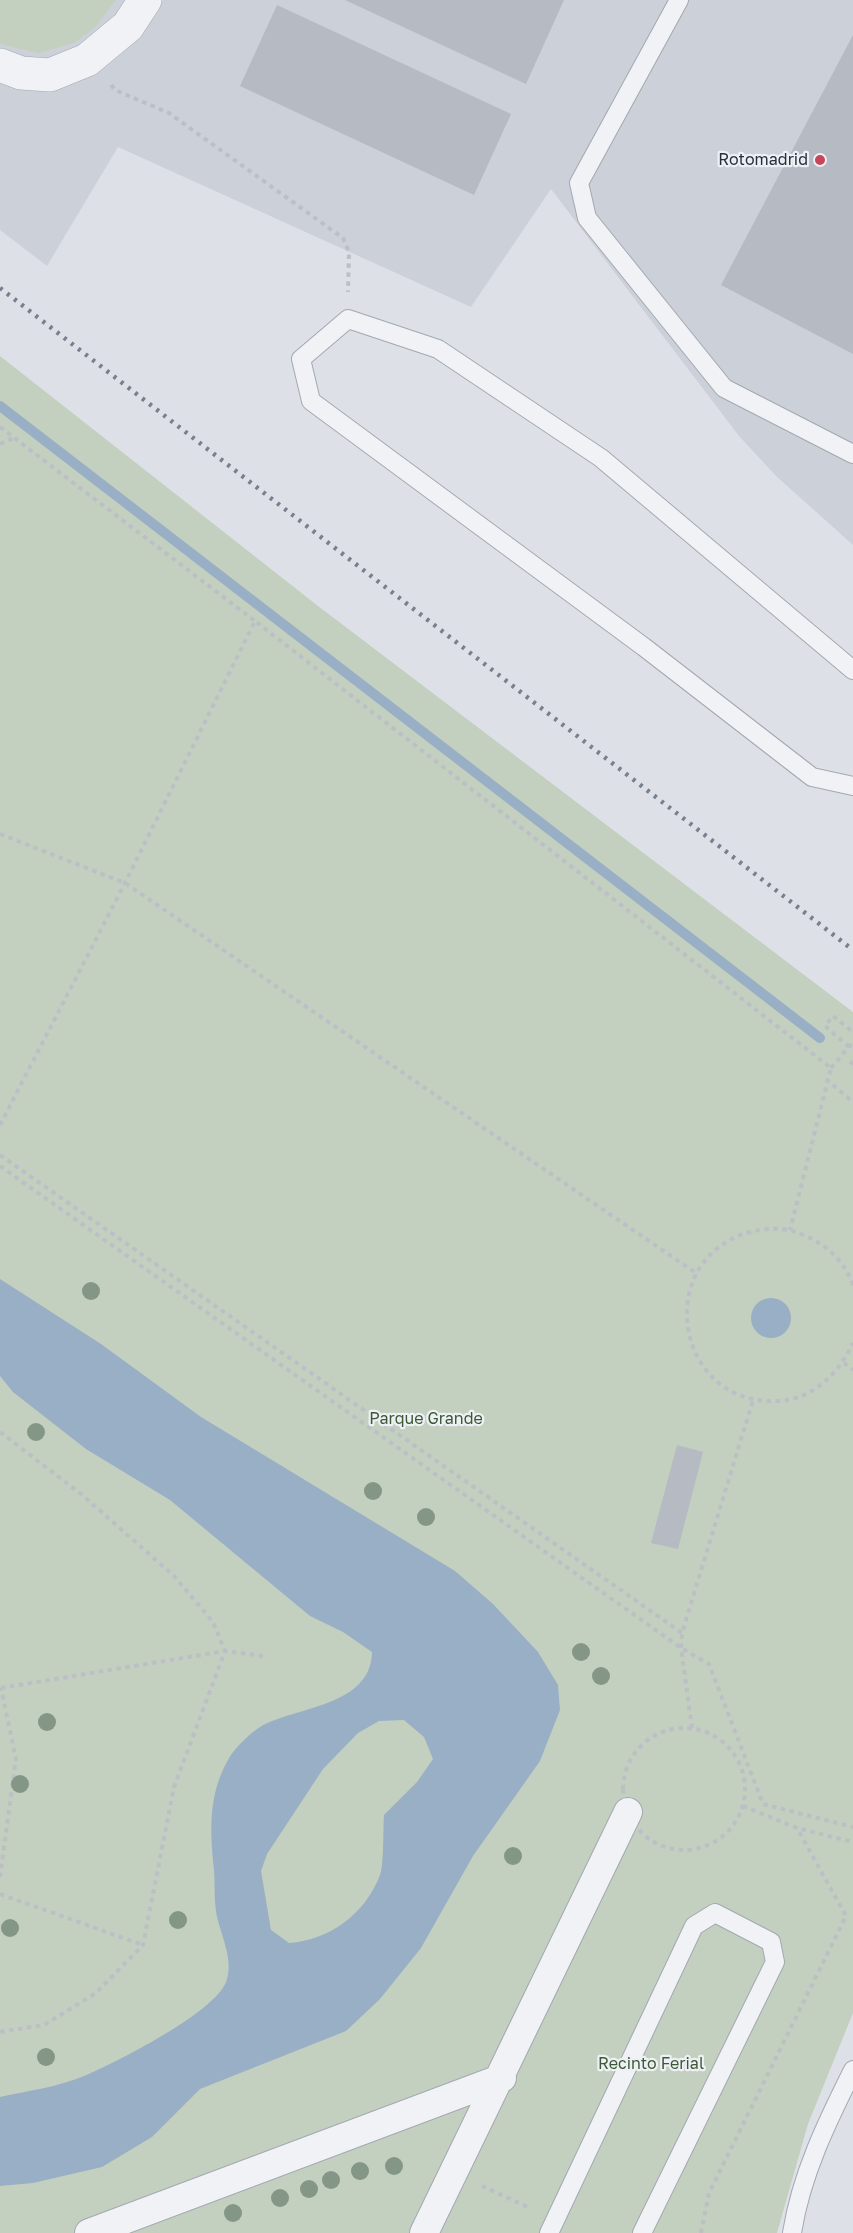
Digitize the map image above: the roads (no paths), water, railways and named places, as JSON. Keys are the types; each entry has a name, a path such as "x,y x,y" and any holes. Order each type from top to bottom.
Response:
{"street":[{"path":"0,65 21,73 50,75 87,60 128,26 145,0"},
{"path":"424,2233 502,2078 628,1812"},
{"path":"89,2233 502,2078"}],"lane":[{"path":"679,0 579,183 587,218 724,388 853,454"},
{"path":"853,670 601,458 438,349 348,319 301,359 311,401 644,648 812,777 853,786"},
{"path":"552,2227 694,1926 715,1913 771,1941 775,1962 642,2233"},
{"path":"792,2233 794,2216 822,2131 853,2070"}],"water":[{"path":"0,1279 101,1344 201,1417 455,1571 493,1604 538,1652 558,1685 560,1710 540,1761 473,1856 421,1948 380,1999 346,2031 200,2089 152,2137 102,2167 33,2183 0,2186 0,2097 64,2083 99,2070 184,2022 218,1994 226,1982 229,1964 216,1911 212,1841 212,1814 221,1773 234,1751 260,1727 329,1702 346,1694 359,1684 368,1670 372,1652 343,1632 310,1616 170,1500 86,1449 13,1392 0,1376","holes":["404,1720 424,1737 433,1759 417,1782 384,1815 380,1875 365,1902 355,1913 332,1930 318,1937 289,1943 271,1930 261,1871 267,1854 323,1769 358,1733 379,1721"]},
{"path":"771,1298 785,1304 791,1318 785,1332 771,1338 757,1332 751,1318 757,1304"}],"waterway":[{"path":"0,406 820,1038"}],"railway":[{"path":"0,288 853,950"}],"place":[{"name":"Rotomadrid","path":"820,160"}],"park label":[{"name":"Parque Grande","path":"426,1419"},
{"name":"Recinto Ferial","path":"651,2064"}]}
